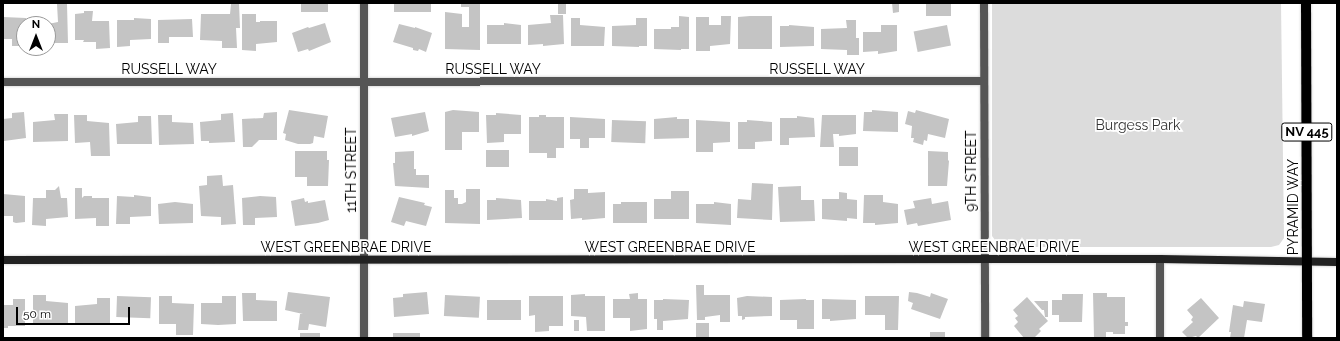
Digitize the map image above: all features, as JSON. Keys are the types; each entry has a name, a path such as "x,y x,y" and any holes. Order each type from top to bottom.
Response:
{"main road":[{"name":"PYRAMID WAY","path":"1306,3 1307,338"}],"street":[{"name":"11TH STREET","path":"364,3 364,338"},
{"name":"9TH STREET","path":"984,3 983,81 985,338"},
{"name":"RUSSELL WAY","path":"3,82 983,81"},
{"name":"WEST GREENBRAE DRIVE","path":"3,260 1160,259 1337,262"},
{"path":"1160,259 1160,338"}],"green space":[{"name":"Burgess Park","path":"992,3 1281,3 1284,238 1279,245 1271,247 1013,247 998,244 992,236"}],"building":[{"path":"239,3 240,28 236,28 237,48 222,48 222,41 200,40 201,14 230,14 231,4"},
{"path":"301,3 328,3 328,12 301,12"},
{"path":"394,3 431,3 431,12 394,12"},
{"path":"461,3 480,3 480,50 445,49 445,12 462,14 462,27 469,27 469,7 461,7"},
{"path":"558,3 566,3 566,14 558,14"},
{"path":"892,3 899,3 899,12 893,13"},
{"path":"926,3 951,3 951,16 926,16"},
{"path":"57,4 67,4 68,43 56,43 56,22 58,22"},
{"path":"84,11 93,11 92,21 109,21 110,48 96,49 96,42 83,42 84,40 75,40 75,14 84,13"},
{"path":"242,14 256,14 256,22 277,21 277,42 256,44 256,51 242,50"},
{"path":"550,15 563,15 564,44 543,46 543,44 528,45 528,25 551,23"},
{"path":"679,16 689,17 689,49 654,49 654,29 671,29 671,27 679,27"},
{"path":"721,16 731,16 730,44 710,46 710,51 696,51 696,17 709,17 709,25 721,25"},
{"path":"772,16 772,49 738,49 738,17"},
{"path":"3,17 16,18 16,46 12,46 12,39 3,39"},
{"path":"134,18 151,19 151,39 130,40 130,46 117,47 117,20 134,20"},
{"path":"571,18 580,18 580,25 605,27 604,46 571,46"},
{"path":"636,18 647,18 647,46 612,46 612,26 636,25"},
{"path":"192,19 193,37 169,37 169,43 158,43 158,20"},
{"path":"846,20 856,20 856,38 859,38 859,55 847,55 847,50 821,49 821,29 847,28"},
{"path":"325,23 331,42 309,51 308,49 298,52 292,33"},
{"path":"504,23 521,25 521,44 487,44 487,25 504,25"},
{"path":"399,24 415,27 432,33 426,52 419,49 418,51 413,50 413,48 393,42"},
{"path":"789,25 814,27 814,46 780,47 780,26"},
{"path":"881,25 897,25 897,51 878,54 878,51 863,52 863,32 881,32"},
{"path":"947,25 951,46 918,52 914,31"},
{"path":"289,110 328,116 324,138 314,136 313,143 310,144 298,144 285,140 286,134 283,133"},
{"path":"453,110 479,112 479,132 462,132 462,150 445,150 445,112"},
{"path":"872,110 898,112 898,132 863,131 864,112 872,112"},
{"path":"916,110 949,119 945,138 928,134 927,141 924,140 923,145 913,142 914,138 911,138 912,126 905,124 908,111 915,113"},
{"path":"24,112 26,138 4,141 3,119 12,118 12,113"},
{"path":"277,112 277,140 259,140 252,147 243,147 242,119 263,118 264,113"},
{"path":"425,112 429,131 412,136 412,134 395,137 391,118"},
{"path":"233,113 235,142 209,143 209,141 201,141 200,122 221,120 221,114"},
{"path":"496,113 521,115 521,134 504,134 504,142 487,143 486,115 496,115"},
{"path":"54,114 68,114 68,141 33,142 33,122 55,120"},
{"path":"74,115 87,115 87,121 109,123 110,156 91,156 90,142 75,143"},
{"path":"158,115 172,115 172,122 193,123 194,144 159,145"},
{"path":"539,115 546,115 546,117 564,117 564,148 556,148 556,158 547,158 547,153 529,153 529,117 539,117"},
{"path":"822,115 856,115 856,134 839,136 839,134 833,134 834,147 820,147"},
{"path":"138,116 151,116 152,144 117,144 116,124 138,122"},
{"path":"797,116 814,118 815,137 789,138 789,145 780,145 780,118 797,118"},
{"path":"570,117 605,119 605,138 589,138 589,148 580,148 580,139 570,139"},
{"path":"677,117 677,119 689,119 689,138 654,139 654,119"},
{"path":"612,120 646,121 645,143 611,142"},
{"path":"696,120 730,122 730,142 713,143 713,152 696,152"},
{"path":"747,120 772,122 772,141 755,142 755,149 738,149 738,122 747,122"},
{"path":"839,147 858,147 858,166 839,166"},
{"path":"486,150 509,150 509,167 486,167"},
{"path":"295,151 327,151 327,160 329,160 328,186 307,186 307,177 295,177"},
{"path":"414,151 414,169 416,169 416,175 429,175 429,188 395,186 393,163 395,163 395,152"},
{"path":"928,151 948,152 949,161 947,186 928,186"},
{"path":"222,175 223,186 233,185 236,224 221,225 221,217 201,216 199,186 207,185 207,176"},
{"path":"752,183 773,184 772,220 737,218 738,199 751,200"},
{"path":"59,186 61,198 67,198 68,217 46,219 46,226 32,225 33,198 46,198 46,190 55,190"},
{"path":"801,186 801,200 814,200 815,221 780,222 778,187"},
{"path":"75,188 82,188 82,198 84,196 92,196 92,198 109,198 109,226 96,226 96,218 75,219"},
{"path":"466,189 480,189 480,224 445,223 445,190 454,190 454,198 458,198 458,204 462,204 466,202"},
{"path":"574,189 588,189 588,193 605,192 605,218 582,220 582,218 571,219 570,200 574,199"},
{"path":"671,191 689,191 689,219 654,219 654,199 671,199"},
{"path":"839,192 847,193 847,199 857,200 857,219 847,218 847,221 822,219 822,199 839,199"},
{"path":"3,194 25,196 25,222 16,223 13,222 13,216 3,216"},
{"path":"134,195 151,197 151,216 130,217 130,224 116,224 117,196 134,197"},
{"path":"864,195 883,195 883,202 898,204 898,223 875,225 875,223 863,223"},
{"path":"260,196 276,197 277,217 255,218 255,225 243,225 242,198"},
{"path":"399,197 425,203 424,205 432,207 426,226 406,221 404,226 391,222"},
{"path":"563,197 563,220 529,220 529,201 546,201 546,199 557,201 557,198"},
{"path":"304,198 305,202 308,201 308,203 325,200 329,220 295,226 291,201"},
{"path":"496,198 521,200 522,218 487,220 487,200 496,200"},
{"path":"931,198 932,204 948,201 951,220 918,226 917,223 907,225 904,210 915,208 913,201"},
{"path":"175,202 193,204 193,223 159,224 158,204"},
{"path":"621,202 647,202 647,223 613,223 613,204 621,204"},
{"path":"714,202 731,204 731,225 696,223 696,204 714,204"},
{"path":"696,285 704,285 704,295 730,295 730,322 720,322 720,315 705,317 705,320 697,320"},
{"path":"288,292 330,297 326,327 309,324 308,330 298,330 300,314 303,314 285,310"},
{"path":"427,292 429,314 394,317 393,298 403,297 403,294"},
{"path":"909,292 930,297 931,293 948,299 940,319 911,309 913,303 908,301"},
{"path":"242,293 256,293 256,300 277,301 277,321 243,321"},
{"path":"638,293 638,299 647,299 647,329 630,331 630,318 613,318 613,299 630,299 629,294"},
{"path":"1093,293 1107,293 1107,297 1125,297 1125,322 1128,322 1128,326 1125,326 1125,334 1113,334 1113,332 1106,332 1106,338 1094,338"},
{"path":"585,294 585,296 605,296 605,331 587,331 586,317 571,316 571,295"},
{"path":"1062,294 1083,294 1082,322 1059,322 1059,315 1052,315 1052,300 1062,300"},
{"path":"33,295 46,295 46,301 68,303 68,323 33,323"},
{"path":"445,295 480,297 479,318 444,316"},
{"path":"117,296 151,297 150,318 116,317"},
{"path":"159,296 172,296 172,303 194,304 193,335 176,335 176,324 159,324"},
{"path":"222,296 236,296 236,324 201,324 201,303 222,303"},
{"path":"529,296 563,296 563,326 549,326 549,331 535,332 535,315 529,316"},
{"path":"747,296 772,297 772,316 745,317 745,319 742,320 742,316 738,316 737,298"},
{"path":"865,296 899,296 898,330 885,330 885,315 865,315"},
{"path":"1027,297 1048,321 1039,329 1041,331 1034,338 1024,338 1014,326 1018,322 1015,318 1018,316 1013,310"},
{"path":"97,298 110,298 110,325 75,325 75,306 97,304"},
{"path":"1201,298 1219,318 1198,338 1196,336 1188,338 1182,332 1193,322 1191,320 1193,317 1187,310"},
{"path":"13,299 25,299 25,326 8,326 8,328 3,328 3,305 13,305"},
{"path":"822,299 856,300 856,319 830,321 830,319 822,319"},
{"path":"487,300 521,300 521,320 487,320"},
{"path":"654,300 689,300 688,319 663,321 663,330 657,330 657,319 654,319"},
{"path":"780,300 814,300 814,329 797,329 797,320 780,320"},
{"path":"1034,301 1048,301 1048,317 1045,317 1044,310 1042,310"},
{"path":"1244,301 1265,304 1262,322 1247,320 1244,338 1230,338 1231,332 1229,332 1233,305 1243,307"},
{"path":"574,320 579,320 579,331 574,331"},
{"path":"696,323 709,323 709,338 696,338"},
{"path":"930,332 945,332 945,338 930,338"},
{"path":"300,333 320,333 320,338 300,338"},
{"path":"393,333 420,333 420,338 393,338"}]}
